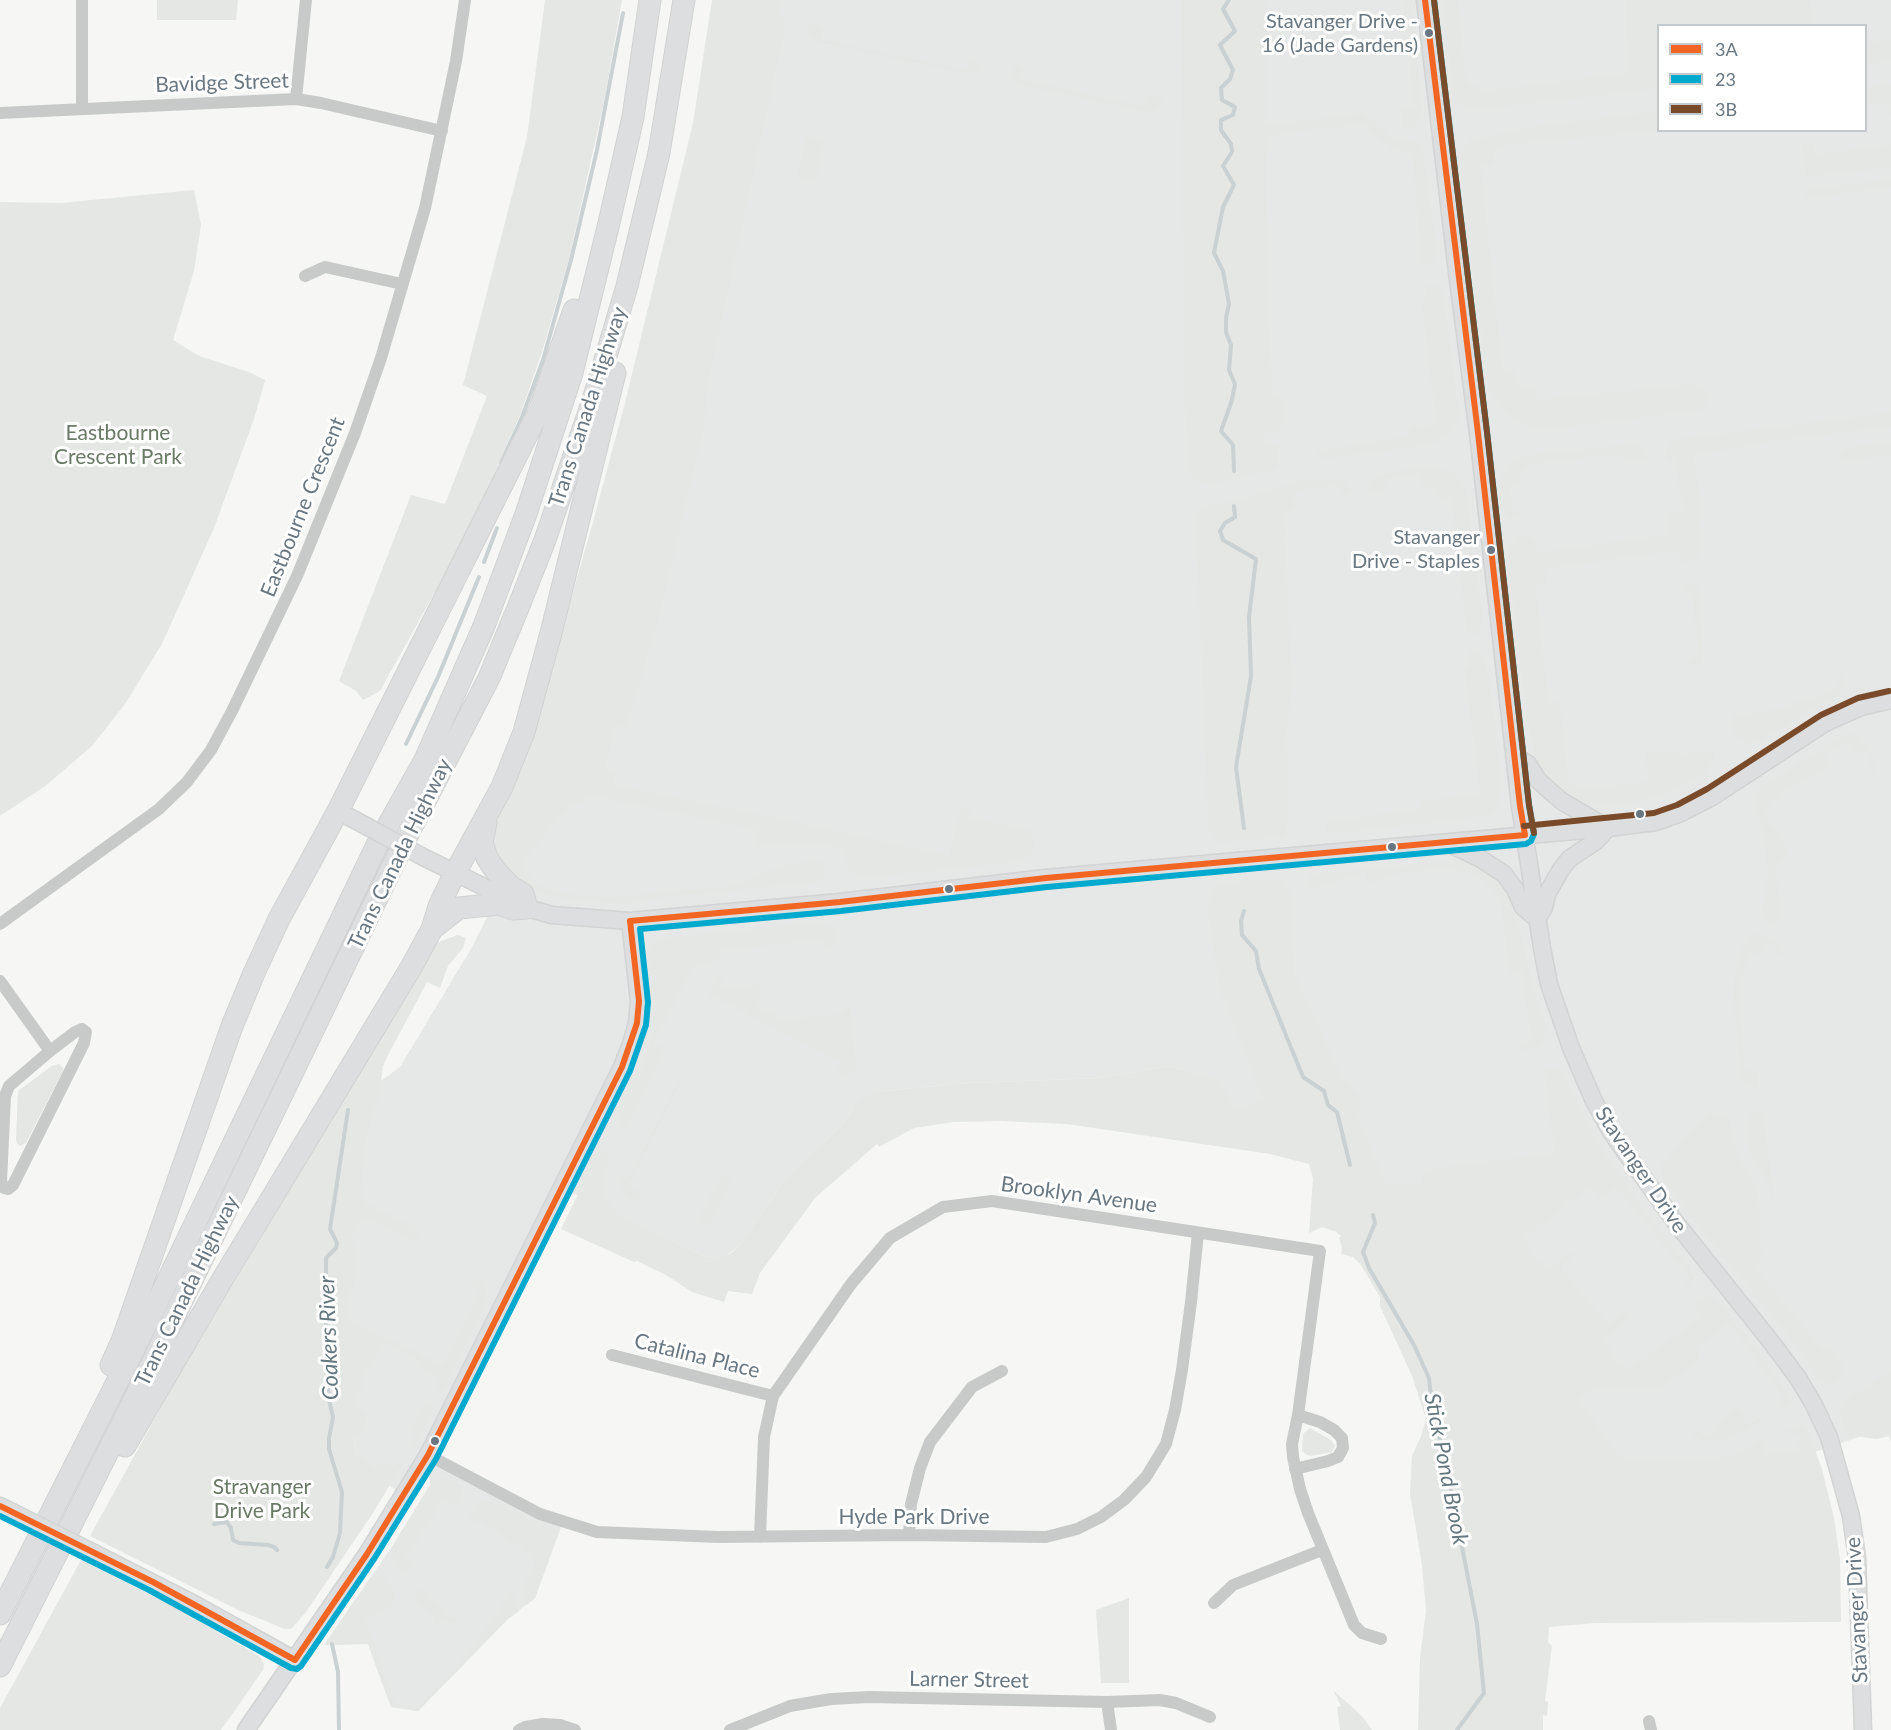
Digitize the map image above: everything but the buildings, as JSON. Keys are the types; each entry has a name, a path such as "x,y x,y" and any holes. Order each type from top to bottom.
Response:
{"highway":[{"name":"Trans Canada Highway","path":"0,1612 155,1307 377,845 425,760 480,635 526,514 572,373 633,117 650,0"},
{"name":"Trans Canada Highway","path":"0,1666 141,1385 410,830 489,678 545,540 592,403 627,286 659,153 684,0"},
{"path":"0,1612 122,1341 232,1026 254,973 279,919 338,811 539,411 569,329 633,117"},
{"path":"31,1604 227,1272 412,966 432,929 439,906 455,873 487,816 513,762 524,732 551,633 628,324 659,153"},
{"path":"432,929 459,908 499,904 513,909 527,908 523,894 511,887 487,858 482,842 487,816"}],"street":[{"path":"82,0 82,109"},
{"path":"296,99 306,0"},
{"name":"Eastbourne Crescent","path":"0,924 159,809 187,782 211,750 232,711 297,576 355,433 381,358 425,208 456,61 465,0"},
{"name":"Stavanger Drive","path":"1425,0 1479,442 1514,755 1537,919 1549,984 1582,1075 1611,1132 1676,1223 1779,1352 1814,1405 1829,1437 1851,1516 1857,1558 1863,1730"},
{"name":"Bavidge Street","path":"0,113 296,99 442,131"},
{"path":"305,276 325,267 402,285"},
{"path":"338,811 423,857 527,908 552,915 630,921 840,902 1046,878 1656,822 1682,813 1720,792 1825,723 1861,707 1891,700"},
{"path":"1514,755 1528,764 1538,780 1563,802 1608,828"},
{"path":"1445,842 1481,859 1504,874 1515,889 1523,907 1537,919 1544,908 1553,882 1565,864 1596,841 1608,828"},
{"path":"246,1730 367,1554 428,1455 591,1131 631,1044 637,1023 639,1001 630,921"},
{"path":"0,981 50,1052"},
{"path":"79,1030 86,1032 84,1042 23,1166 13,1185 6,1189 1,1184 5,1096 15,1079 50,1052 79,1030"},
{"name":"Brooklyn Avenue","path":"760,1537 765,1437 773,1396 851,1284 890,1238 943,1207 992,1201 1320,1251 1298,1415"},
{"name":"Hyde Park Drive","path":"428,1455 540,1514 597,1533 718,1537 909,1535 1046,1537 1077,1529 1101,1517 1124,1500 1146,1477 1166,1444 1175,1410 1191,1302 1198,1233"},
{"name":"Catalina Place","path":"612,1355 773,1396"},
{"path":"909,1535 911,1504 920,1468 930,1442 972,1387 1002,1371"},
{"path":"1295,1469 1338,1457 1343,1448 1342,1438 1320,1422 1298,1415 1292,1444 1295,1469 1322,1550 1354,1625 1362,1634 1381,1639"},
{"path":"6,1509 196,1605 295,1660"},
{"path":"1214,1603 1233,1585 1322,1550"},
{"name":"Larner Street","path":"730,1730 790,1706 831,1699 869,1697 1107,1702 1160,1700 1176,1703 1210,1717"},
{"path":"1107,1702 1111,1730"},
{"path":"519,1730 543,1724 560,1725 575,1730"}],"shaded area":[{"path":"776,0 1891,0 1891,1426 1789,1461 1613,1463 1390,1222 1236,1111 1216,1079 1168,1066 1099,1078 969,1083 884,1091 853,1107 847,1119 836,1131 805,1158 784,1181 738,1247 717,1258 704,1256 562,1188 428,1455 563,1522 535,1598 508,1619 418,1711 391,1707 368,1644 324,1645 393,1545 430,1485 428,1456 405,1495 390,1486 356,1454 339,1319 374,1086 400,1067 472,947 519,854"}],"green space":[{"path":"157,0 238,0 236,20 157,20"},
{"path":"545,0 622,0 605,97 569,259 542,352 520,415 498,465 497,480 380,691 363,700 356,691 339,681 411,495 445,504 487,396 463,385 527,137"},
{"path":"712,0 781,0 777,17 786,20 706,391 703,430 658,618 626,727 614,725 604,770 615,773 613,785 949,856 963,807 969,809 968,818 1029,830 1034,840 1033,847 1023,861 866,877 851,872 846,856 838,847 826,844 756,846 757,829 585,794 581,803 574,804 560,814 525,858 524,865 527,872 538,886 565,894 607,898 728,887 789,864 816,861 821,863 825,872 822,878 815,882 622,903 567,898 539,892 520,884 499,862 491,837 539,711 625,403 693,123"},
{"path":"1182,0 1265,0 1265,126 1362,113 1395,141 1418,142 1422,145 1437,256 1431,264 1422,267 1413,154 1393,149 1362,124 1279,132 1270,139 1267,145 1265,167 1272,397 1282,397 1284,420 1276,432 1264,433 1265,445 1278,445 1278,461 1272,471 1212,483 1198,481 1190,474 1185,403"},
{"path":"1403,0 1410,0 1413,33 1411,34 1414,38 1422,112 1420,120 1413,126 1407,127 1402,127 1402,109 1414,107"},
{"path":"1443,0 1457,0 1466,85 1477,85 1479,92 1628,73 1626,0 1809,0 1812,24 1657,24 1657,88 1472,110 1471,107 1465,108 1455,102"},
{"path":"809,25 822,28 821,40 967,71 970,60 981,64 977,71 966,73 821,42 809,33"},
{"path":"1891,40 1891,61 1867,64 1867,43"},
{"path":"1013,68 1021,68 1020,80 1144,107 1147,95 1163,100 1154,110 1146,111 1024,85 1013,78"},
{"path":"1891,86 1891,116 1889,102 1867,105 1867,87"},
{"path":"1657,111 1657,130 1511,144 1496,149 1493,163 1480,165 1502,370 1512,370 1517,382 1533,389 1537,400 1698,386 1706,392 1707,399 1699,410 1547,429 1513,421 1513,418 1497,401 1489,387 1460,166 1461,157 1469,141 1533,127"},
{"path":"806,137 824,140 815,181 798,177"},
{"path":"1813,143 1814,155 1891,145 1891,167 1806,176 1802,145"},
{"path":"1891,180 1891,186 1807,198 1806,190"},
{"name":"Eastbourne Crescent Park","path":"194,190 201,225 194,271 173,340 199,356 249,372 265,380 254,419 214,528 162,644 125,704 92,746 44,787 0,816 0,202 61,203"},
{"path":"1426,286 1436,286 1442,290 1459,416 1456,424 1448,435 1424,445 1327,458 1317,457 1316,453 1321,451 1410,437 1410,431 1416,427 1437,425 1422,301 1427,300"},
{"path":"1891,413 1891,426 1693,453 1701,517 1698,522 1699,554 1690,561 1682,562 1680,550 1544,568 1546,582 1535,585 1548,703 1559,702 1568,781 1584,790 1650,782 1646,754 1677,750 1678,755 1711,751 1714,755 1708,769 1701,776 1662,795 1627,803 1609,806 1577,801 1552,783 1543,773 1537,761 1528,725 1508,556 1508,549 1514,538 1521,536 1532,538 1535,541 1537,553 1670,535 1669,513 1683,510 1676,459 1669,460 1666,453 1670,443 1674,440"},
{"path":"1640,444 1647,454 1647,458 1642,461 1629,461 1613,454 1532,464 1521,471 1519,485 1509,487 1513,511 1521,511 1522,514 1519,517 1509,518 1510,516 1504,511 1500,489 1502,478 1511,463 1523,456"},
{"path":"1891,444 1891,455 1840,461 1842,452 1853,447"},
{"path":"1435,466 1436,469 1452,473 1462,483 1466,492 1473,544 1469,545 1471,554 1474,554 1482,613 1482,621 1478,630 1480,633 1468,635 1452,497 1439,500 1434,489 1422,486 1420,474 1385,478 1385,491 1368,493 1372,480 1381,474"},
{"path":"1309,479 1342,480 1347,484 1349,493 1342,493 1339,484 1295,491 1295,506 1284,515 1291,684 1286,734 1288,796 1286,832 1284,836 1218,842 1209,829 1196,517 1199,511 1206,506 1227,503"},
{"path":"1686,582 1695,585 1699,590 1703,655 1696,667 1691,663 1692,660 1699,658 1693,593 1682,591 1681,587"},
{"path":"1469,652 1482,652 1480,655 1485,661 1494,718 1499,773 1498,804 1494,810 1487,815 1456,819 1350,831 1327,831 1326,826 1329,822 1421,809 1421,802 1481,794 1465,669 1470,668"},
{"path":"1840,675 1844,685 1838,695 1761,740 1749,743 1738,737 1734,730 1732,716 1794,708 1793,703 1817,697 1840,687 1838,679"},
{"path":"1848,734 1853,734 1858,738 1862,748 1865,743 1872,759 1874,781 1870,755 1866,750 1855,754 1849,742 1823,755 1829,767 1780,793 1765,812 1770,826 1775,829 1788,853 1779,859 1774,867 1781,914 1779,920 1774,924 1769,923 1761,913 1767,896 1768,870 1765,839 1755,803 1757,793 1760,788"},
{"path":"1457,861 1477,867 1495,878 1504,887 1514,905 1531,982 1545,1027 1544,1038 1537,1046 1530,1047 1530,1051 1521,1049 1520,1044 1532,1041 1522,971 1510,972 1502,904 1498,894 1481,878 1470,873 1444,868 1398,873 1370,882 1367,880 1366,872 1317,889 1308,890 1304,886 1308,885 1309,878 1316,874"},
{"path":"1270,879 1281,881 1286,890 1290,890 1294,974 1342,1079 1358,1097 1360,1104 1358,1119 1385,1183 1423,1183 1422,1174 1431,1173 1430,1169 1555,1154 1545,1070 1556,1069 1562,1073 1587,1124 1608,1159 1643,1210 1689,1266 1691,1275 1694,1276 1692,1283 1686,1288 1692,1279 1616,1186 1601,1197 1589,1186 1523,1238 1528,1245 1527,1250 1537,1262 1543,1263 1549,1270 1579,1250 1560,1266 1563,1274 1565,1273 1609,1326 1626,1313 1630,1317 1603,1338 1618,1364 1625,1365 1630,1370 1701,1318 1694,1305 1707,1296 1711,1296 1711,1299 1722,1307 1758,1351 1791,1401 1777,1409 1778,1404 1785,1400 1728,1320 1696,1348 1699,1358 1658,1389 1594,1388 1577,1398 1620,1459 1720,1458 1739,1454 1760,1441 1763,1443 1764,1454 1800,1450 1799,1433 1789,1434 1786,1431 1803,1427 1810,1436 1822,1469 1834,1518 1840,1559 1841,1622 1595,1623 1549,1627 1548,1642 1552,1646 1545,1701 1548,1702 1547,1716 1543,1715 1543,1730 1418,1730 1420,1658 1426,1611 1422,1565 1410,1494 1412,1456 1426,1419 1412,1376 1380,1306 1380,1297 1361,1265 1353,1257 1341,1254 1339,1238 1341,1236 1334,1230 1322,1227 1309,1233 1313,1179 1309,1164 1270,1154 1067,1124 1000,1121 953,1122 914,1128 879,1147 877,1144 815,1198 760,1273 752,1294 728,1291 724,1302 692,1292 666,1275 637,1261 634,1262 561,1229 596,1158 602,1154 603,1150 608,1159 603,1178 603,1192 612,1209 621,1216 704,1256 717,1258 731,1253 738,1247 784,1181 805,1158 836,1131 847,1119 853,1107 868,1096 884,1091 969,1083 1099,1078 1168,1066 1217,1079 1236,1110 1263,1098 1220,988 1207,902 1210,902 1211,892 1216,886"},
{"path":"824,924 828,928 833,926 837,938 832,947 826,949 824,939 720,950 720,960 708,965 696,961 653,1042 664,1049 624,1130 619,1128 619,1114 642,1067 653,1030 654,1011 648,952 652,944 660,939 675,937"},
{"path":"1750,934 1757,934 1779,943 1783,949 1781,955 1774,955 1777,946 1767,942 1762,955 1748,952 1738,990 1745,1071 1756,1070 1758,1084 1756,1088 1745,1085 1740,1077 1734,990 1741,951"},
{"name":"Stravanger Drive Park","path":"458,935 466,938 463,948 448,966 440,988 427,982 383,1066 380,1090 368,1128 362,1169 360,1197 366,1204 412,1226 419,1232 416,1240 366,1219 360,1220 353,1230 352,1239 356,1249 354,1285 348,1296 347,1315 352,1321 444,1366 481,1291 469,1284 476,1281 485,1284 483,1287 487,1299 443,1389 436,1388 441,1377 421,1367 423,1363 384,1342 370,1368 366,1366 359,1379 363,1382 363,1386 355,1396 357,1408 365,1415 366,1428 354,1439 356,1454 375,1470 380,1462 394,1469 398,1463 402,1467 306,1612 291,1629 285,1629 238,1610 90,1536 175,1382 436,943"},
{"path":"718,977 721,979 723,988 760,985 762,993 758,997 759,1011 775,1010 778,1021 846,1013 847,1003 849,1003 856,1071 840,1075 837,1070 841,1061 711,995 705,1003"},
{"path":"59,1064 63,1071 26,1143 20,1146 16,1139 18,1091 52,1066"},
{"path":"680,1083 628,1185 641,1193 637,1201 625,1192 619,1181 620,1178 628,1180"},
{"path":"1763,1112 1773,1197 1771,1197 1769,1184 1751,1153 1748,1139 1747,1128 1750,1115"},
{"path":"1716,1114 1728,1120 1736,1155 1758,1194 1761,1259 1754,1267 1823,1351 1828,1346 1839,1360 1842,1365 1840,1376 1830,1383 1824,1383 1824,1380 1819,1379 1795,1343 1665,1182 1662,1166 1695,1129 1711,1115"},
{"path":"722,1176 732,1181 712,1220 708,1223 698,1221"},
{"path":"1891,1373 1891,1443 1889,1436 1877,1439 1853,1436 1845,1430 1841,1406 1845,1400"},
{"path":"429,1401 434,1407 431,1416 415,1445 409,1447 417,1433 411,1430 426,1402"},
{"path":"1737,1410 1748,1425 1759,1418 1761,1420 1735,1436 1727,1438 1702,1440 1692,1436 1699,1431 1705,1438 1716,1430 1714,1427"},
{"path":"1310,1428 1331,1440 1335,1446 1332,1452 1310,1456 1304,1453 1302,1450 1303,1434"},
{"path":"443,1478 455,1482 462,1493 455,1507 443,1500 404,1558 413,1565 406,1572 393,1562 395,1560 391,1554 393,1545 430,1485"},
{"path":"488,1501 543,1527 553,1526 558,1534 535,1598 527,1605 521,1590 533,1572 535,1562 531,1555 480,1519 477,1523 469,1517 475,1507"},
{"path":"81,1560 177,1608 260,1657 264,1664 263,1670 221,1730 0,1730 0,1708"},
{"path":"383,1577 394,1590 394,1600 387,1609 365,1617 394,1703 418,1707 459,1666 512,1591 513,1600 519,1611 508,1619 418,1711 391,1707 368,1644 324,1645 367,1583"},
{"path":"419,1589 441,1608 446,1618 456,1617 454,1622 440,1619 437,1625 433,1614 419,1602 416,1596 416,1591"},
{"path":"1129,1598 1129,1683 1101,1683 1096,1610"},
{"path":"1333,1690 1362,1716 1372,1730 1340,1730 1337,1707 1341,1706"}],"waterway":[{"name":"Stick Pond Brook","path":"1229,0 1223,9 1235,31 1220,45 1233,70 1230,79 1221,88 1222,100 1235,107 1233,115 1221,120 1221,130 1231,144 1232,152 1223,166 1234,185 1223,207 1214,253 1223,271 1229,304 1226,332 1231,345 1229,370 1235,384 1221,431 1233,445 1234,471"},
{"path":"501,463 522,417 543,360 571,260 597,150 623,13"},
{"name":"Stick Pond Brook","path":"1234,506 1235,517 1225,523 1220,531 1223,540 1256,559 1249,617 1251,676 1236,767 1244,828"},
{"path":"484,562 497,528"},
{"path":"406,744 438,677 479,577"},
{"name":"Stick Pond Brook","path":"1244,911 1241,921 1242,935 1256,951 1259,969 1303,1077 1324,1091 1328,1105 1337,1112 1350,1165"},
{"name":"Coakers River","path":"327,1567 333,1557 340,1533 342,1492 329,1449 333,1417 329,1400 326,1362 326,1258 336,1248 337,1243 330,1229 348,1110"},
{"name":"Stick Pond Brook","path":"1373,1215 1375,1223 1363,1252 1369,1268 1414,1345 1429,1378 1433,1416 1443,1449 1477,1624 1484,1693 1457,1730"},
{"path":"214,1524 227,1522 231,1528 233,1540 239,1543 268,1545 277,1550"},
{"name":"Coakers River","path":"332,1644 338,1672 339,1730"}],"transit line":[{"name":"3A","path":"1425,0 1525,835"},
{"name":"23","path":"0,1516 149,1590 291,1668 297,1669 301,1666 374,1559 436,1459 630,1071 646,1025 648,1002 640,929 841,911 1047,887 1526,844 1531,841 1534,834 1434,0"},
{"name":"3B","path":"1434,0 1534,833"},
{"name":"3B","path":"1524,826 1654,813 1677,805 1707,789 1821,715 1858,698 1889,691"},
{"name":"3A","path":"0,1506 153,1582 295,1660 367,1554 428,1455 622,1067 637,1023 639,1001 630,921 840,902 1046,878 1525,835"}],"place":[{"name":"Stavanger Drive - 16 (Jade Gardens)","path":"1429,33"},
{"name":"Stavanger Drive - Staples","path":"1491,550"}]}
